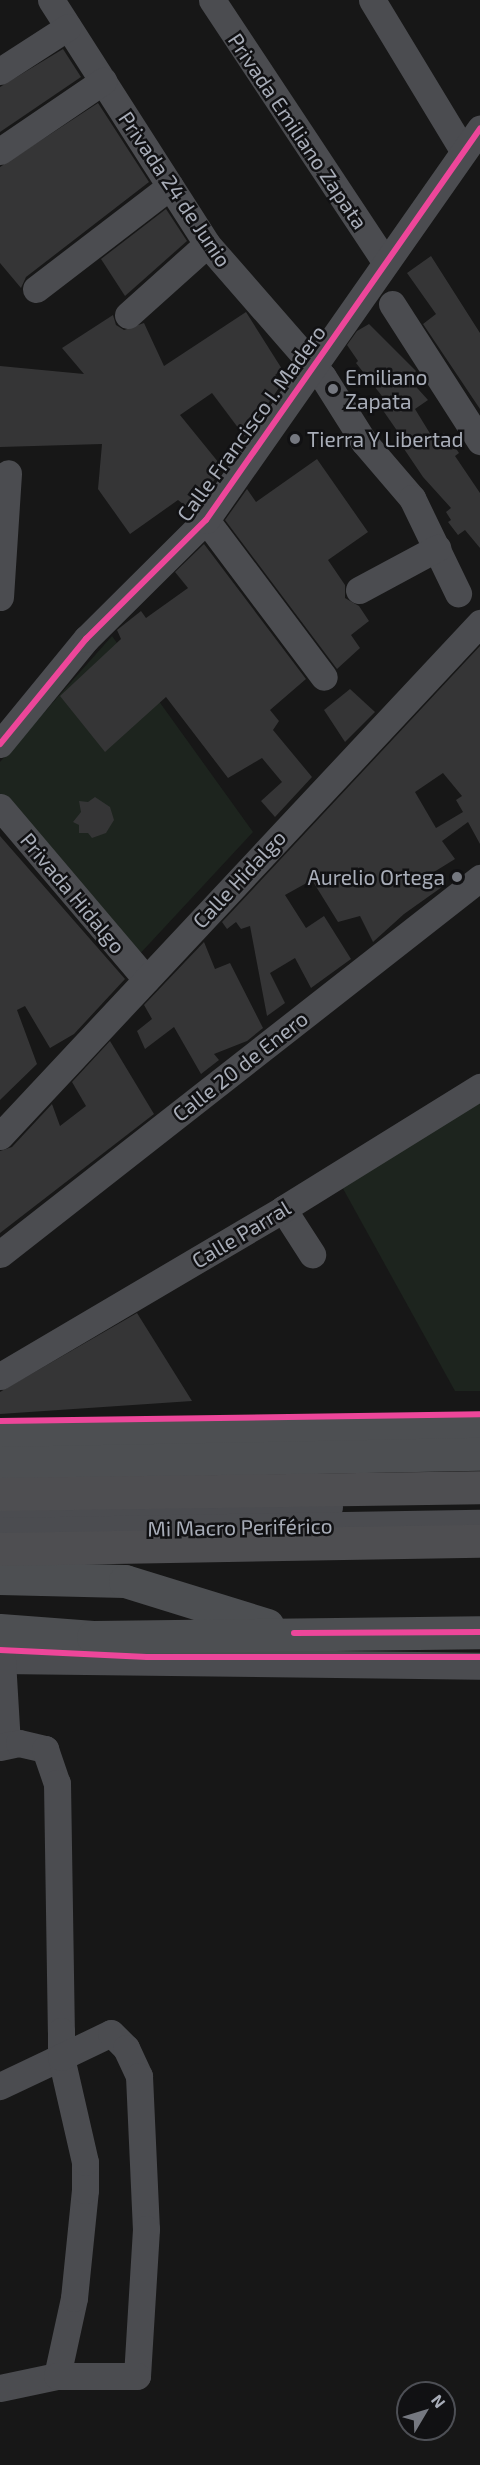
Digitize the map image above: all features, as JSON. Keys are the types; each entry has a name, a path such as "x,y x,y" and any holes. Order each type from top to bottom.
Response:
{"highway":[{"path":"0,1494 480,1487"},
{"path":"0,1549 480,1541"}],"main road":[{"path":"0,1437 480,1428"},
{"path":"312,1431 420,1455"},
{"path":"0,1463 480,1454"},
{"path":"0,1578 124,1581 294,1634"},
{"path":"1,1650 93,1636 480,1632"}],"street":[{"name":"Privada 24 de Junio","path":"51,0 207,244 313,366 364,442 412,498 458,592"},
{"name":"Privada Emiliano Zapata","path":"212,0 385,261"},
{"path":"372,0 463,150"},
{"path":"0,71 68,27"},
{"path":"0,151 103,81"},
{"name":"Calle Francisco I. Madero","path":"0,744 86,639 206,520 480,128"},
{"path":"36,289 170,186"},
{"path":"128,315 207,244"},
{"path":"392,304 480,441"},
{"path":"0,597 8,473"},
{"path":"206,520 324,678"},
{"path":"359,590 437,548"},
{"name":"Calle Hidalgo","path":"0,1137 480,623"},
{"name":"Privada Hidalgo","path":"0,807 146,979"},
{"name":"Calle 20 de Enero","path":"0,1254 480,878"},
{"name":"Calle Parral","path":"0,1375 283,1209 480,1087"},
{"path":"283,1209 312,1254"},
{"name":"Mi Macro Periférico","path":"0,1511 480,1505"},
{"name":"Mi Macro Periférico","path":"0,1531 480,1523"},
{"path":"57,2376 74,2298 85,2190 85,2162 61,2057 57,1783 52,1759 45,1749 37,1745 3,1746 1,1650 480,1666"},
{"path":"0,2086 111,2033 126,2048 139,2076 147,2229 137,2376 57,2376 0,2388"}],"shaded area":[{"path":"112,636 253,832 136,958 0,798 0,762"},
{"path":"480,1097 480,1391 455,1391 341,1185"}],"building":[{"path":"63,49 81,77 0,132 0,87"},
{"path":"98,103 149,182 26,277 21,288 0,263 0,167"},
{"path":"166,209 187,241 125,296 101,259"},
{"path":"431,256 480,333 480,409 423,324 436,314 407,273"},
{"path":"246,312 282,369 275,375 283,382 245,437 212,393 180,415 223,468 192,511 178,500 130,534 98,489 102,444 0,447 0,366 84,374 62,348 113,315 116,325 124,330 144,323 164,366"},
{"path":"369,324 416,371 409,379 428,400 415,409 434,440 444,433 449,438 459,453 455,456 480,493 480,548 465,530 458,535 448,522 451,520 446,512 451,508 423,477 394,434 398,432 382,409 389,405 356,363 358,361 347,345 357,331"},
{"path":"317,459 368,532 328,560 345,585 345,598 359,606 369,621 351,635 360,648 337,669 225,520 247,489 256,502"},
{"path":"204,544 306,679 270,710 279,721 273,730 312,777 275,817 261,801 282,782 262,758 228,778 166,697 105,752 60,696 121,639 117,630 141,611 146,618 188,588 175,572"},
{"path":"480,646 480,844 468,822 442,841 455,859 434,872 442,887 404,914 373,942 360,916 338,922 312,880 285,895 306,928 324,916 351,959 311,988 295,958 270,973 285,1003 267,1016 250,926 241,929 236,922 227,929 222,922","holes":["443,773 462,796 456,800 463,812 436,828 415,792"]},
{"path":"350,689 375,712 345,742 324,710"},
{"path":"95,797 110,807 114,820 106,833 92,838 88,833 79,833 79,825 73,822 81,812 79,801 88,802"},
{"path":"0,836 125,979 74,1034 50,1048 25,1006 17,1010 37,1064 0,1100"},
{"path":"204,942 215,969 230,963 263,1028 247,1041 214,1054 219,1060 201,1074 174,1027 145,1049 137,1031 152,1019 144,1005"},
{"path":"110,1041 154,1114 0,1233 0,1151 12,1147 52,1104 60,1126 86,1106 72,1082"},
{"path":"137,1313 192,1401 0,1414 0,1392"}],"cycle path":[{"path":"0,744 86,639 206,520 480,128"},
{"path":"0,1421 480,1414"},
{"path":"294,1633 480,1632"},
{"path":"0,1650 147,1657 480,1657"}],"place":[{"name":"Emiliano Zapata","path":"333,389"},
{"name":"Tierra Y Libertad","path":"295,439"},
{"name":"Aurelio Ortega","path":"457,877"}]}
